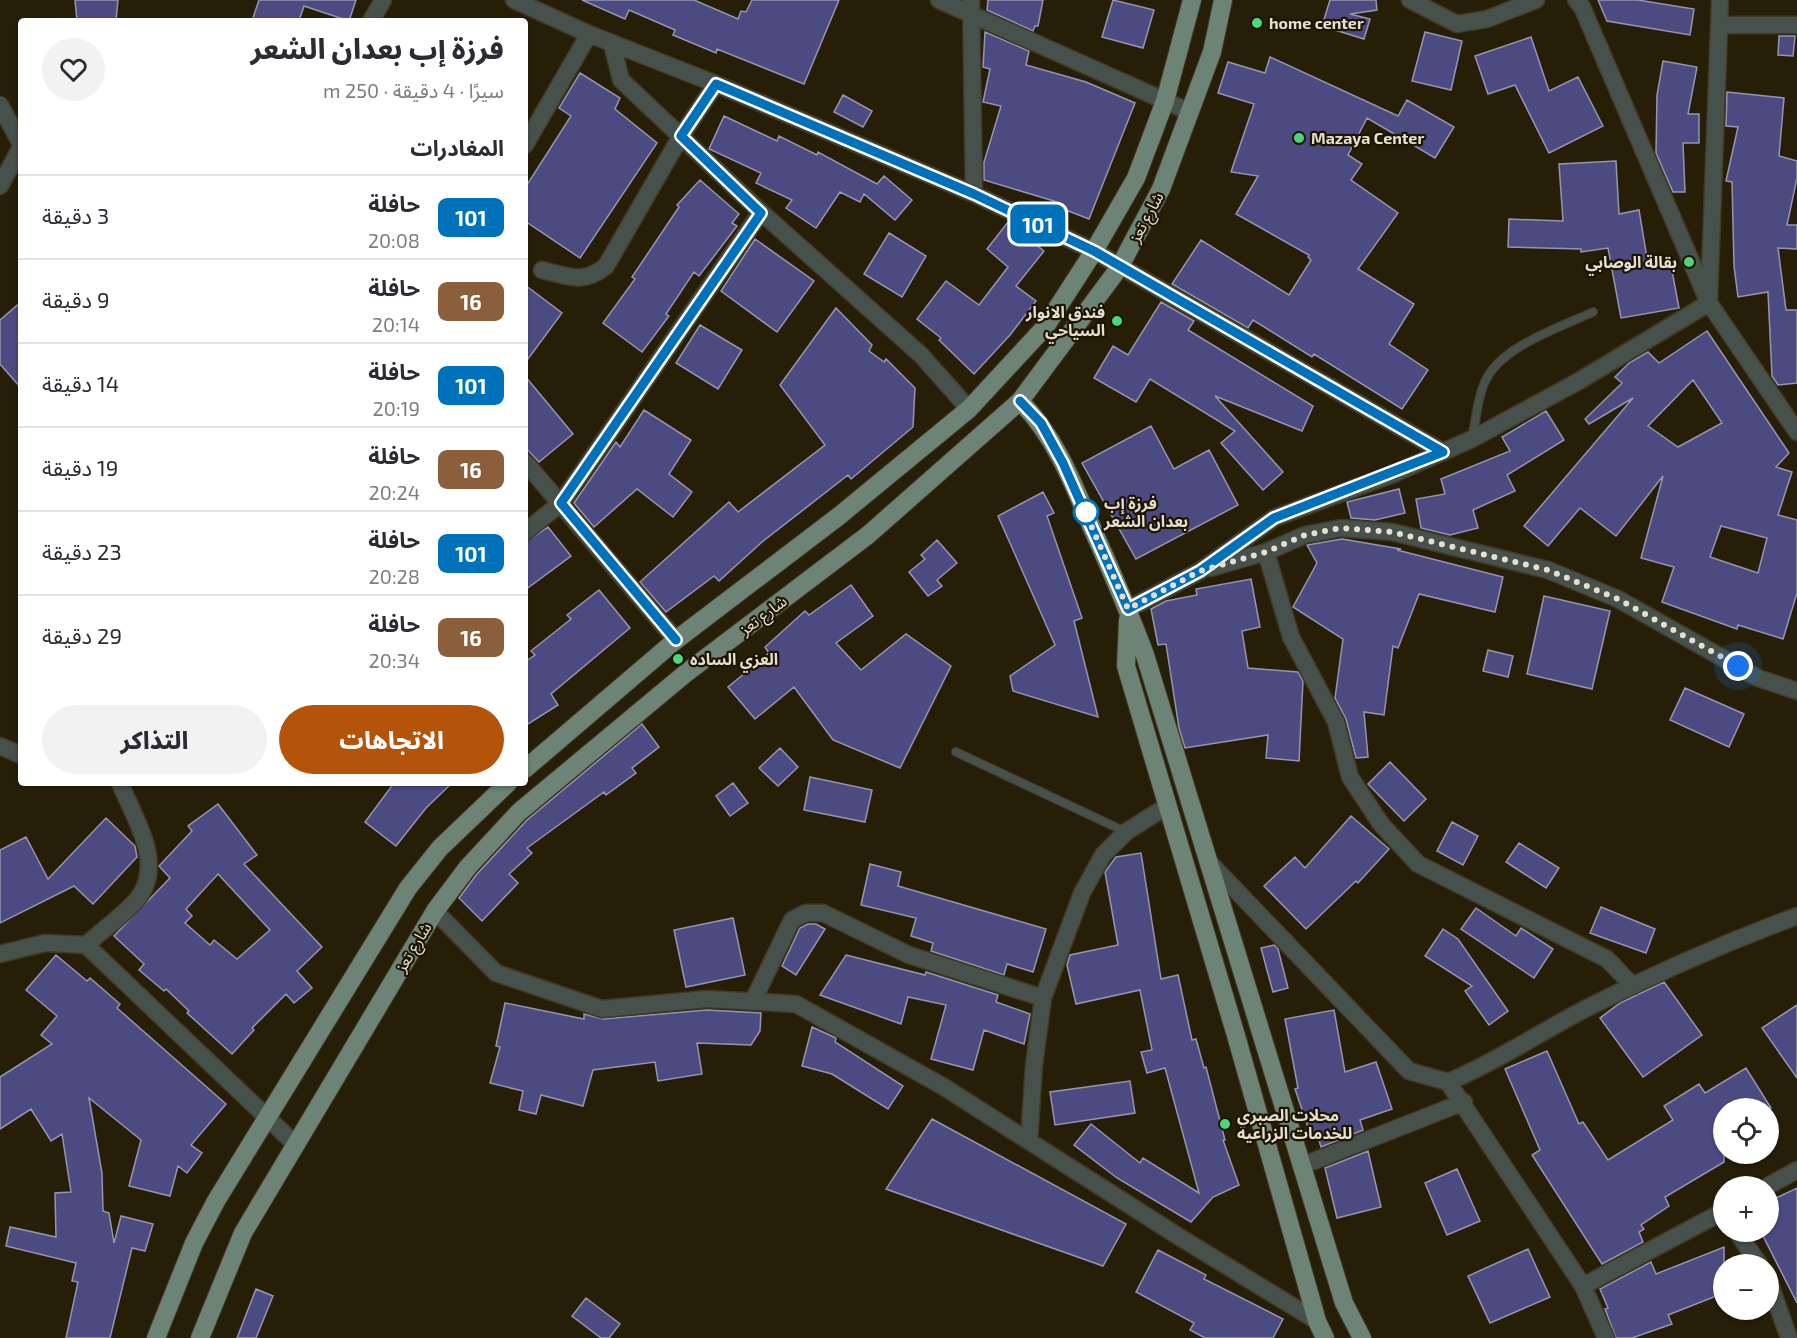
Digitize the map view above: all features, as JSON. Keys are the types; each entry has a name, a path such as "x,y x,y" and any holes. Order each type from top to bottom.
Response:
{"main road":[{"name":"شارع تعز","path":"528,766 676,640 839,516 969,409 1045,327 1094,251 1136,177 1165,100 1192,0"},
{"name":"شارع تعز","path":"200,1338 243,1233 435,911 468,867 519,812 686,673 868,535 1020,401 1119,268 1161,189 1212,52 1223,0"},
{"path":"1020,401 1041,423 1063,463 1128,609 1145,655 1344,1303 1362,1338"},
{"path":"1128,609 1126,666 1317,1321 1325,1338"},
{"path":"156,1338 194,1243 250,1141 268,1118 408,888 440,848 505,786"}],"street":[{"path":"373,18 383,0"},
{"path":"514,0 612,44 716,84 974,194 1094,251 1119,268 1443,452"},
{"path":"939,0 971,7 1190,112"},
{"path":"1410,0 1457,24 1487,19 1536,0"},
{"path":"1576,0 1582,7 1709,303 1797,432"},
{"path":"1709,303 1721,25 1720,0"},
{"path":"971,7 974,194"},
{"path":"1721,25 1797,25"},
{"path":"528,140 589,34"},
{"path":"612,44 621,80 761,213 921,355 969,409"},
{"path":"542,270 583,279 594,276 606,266 681,136 716,84"},
{"path":"0,105 18,139"},
{"path":"0,186 18,151"},
{"path":"528,530 561,503 761,213"},
{"path":"1128,609 1200,571 1274,518 1472,439 1579,381 1709,303"},
{"path":"528,465 676,640"},
{"path":"1200,571 1266,552 1305,535 1351,529 1392,532 1548,570 1618,599 1758,678 1797,691"},
{"path":"1266,552 1291,637 1336,722 1350,777 1381,824 1418,864 1607,959 1633,986"},
{"path":"0,746 18,754"},
{"path":"86,945 141,895 150,873 148,850 121,786"},
{"path":"1029,1141 1034,1065 1043,998 1082,893 1103,855 1125,832 1167,806"},
{"path":"1208,861 1409,1071 1448,1082 1464,1102 1583,1286 1606,1338"},
{"path":"435,911 496,973 602,1009 707,999 796,1004 944,1087 1317,1321"},
{"path":"753,1001 792,920 806,913 823,913 909,955 1043,998"},
{"path":"1448,1082 1474,1072 1583,1010 1702,952 1797,916"},
{"path":"0,954 45,943 86,945 295,1144"},
{"path":"1301,1166 1464,1102"},
{"path":"1779,1180 1797,1170"},
{"path":"1583,1286 1713,1217"},
{"path":"1779,1310 1789,1338"}],"lane":[{"path":"1472,439 1484,385 1494,365 1513,351 1593,312"},
{"path":"956,753 1125,832"}],"building":[{"path":"75,0 118,0 116,18 77,18"},
{"path":"259,0 356,0 350,18 340,18 304,6 300,18 253,18"},
{"path":"582,0 694,0 738,19 741,11 746,12 752,0 839,0 804,84 717,49 716,53 673,35 675,30 629,10 625,19"},
{"path":"988,0 1043,0 1038,26 1035,26 1033,31 987,10"},
{"path":"1113,0 1154,10 1143,48 1102,37"},
{"path":"1330,0 1376,0 1377,10 1350,14 1370,19 1364,39 1322,26"},
{"path":"1598,0 1638,0 1694,9 1690,35 1607,21"},
{"path":"985,32 1029,51 1026,65 1086,82 1135,103 1089,219 1053,205 1054,201 984,180 984,162 1001,106 983,102 990,69 983,67"},
{"path":"1425,32 1462,41 1451,90 1412,81"},
{"path":"1779,36 1795,36 1793,56 1778,55"},
{"path":"1531,37 1549,91 1578,77 1603,126 1549,153 1515,85 1488,94 1475,56"},
{"path":"1270,57 1398,116 1407,100 1454,127 1435,158 1367,118 1348,155 1362,164 1351,180 1398,213 1358,269 1414,304 1389,344 1428,370 1402,409 1314,354 1312,357 1253,320 1248,328 1172,284 1201,240 1289,295 1311,260 1309,255 1236,214 1258,176 1231,172 1254,104 1218,93 1228,62 1265,73"},
{"path":"1663,61 1697,67 1688,114 1699,114 1699,143 1683,143 1685,192 1673,192 1656,153 1657,95"},
{"path":"580,73 620,98 615,109 657,143 580,258 528,223 528,183 571,116 559,108"},
{"path":"1727,92 1784,98 1779,156 1797,161 1797,178 1787,225 1797,225 1797,249 1778,248 1786,310 1797,310 1797,383 1778,385 1772,376 1768,292 1738,297 1734,266 1732,182 1726,181 1738,127 1726,126"},
{"path":"843,95 872,111 863,127 834,112"},
{"path":"724,116 777,141 779,136 817,155 818,152 877,184 884,176 912,200 895,220 864,194 860,202 840,192 816,228 786,208 792,200 756,183 761,173 709,149"},
{"path":"1616,161 1619,214 1639,210 1648,264 1670,260 1679,308 1621,318 1608,248 1581,252 1581,249 1508,247 1509,219 1563,221 1559,164"},
{"path":"700,180 739,214 732,223 737,226 699,276 694,272 666,314 669,316 642,352 603,323 635,279 632,277 679,207 677,205"},
{"path":"1008,222 1044,251 1016,286 1036,301 1010,335 974,374 939,340 941,338 917,319 946,281 979,305 1008,267 987,249"},
{"path":"889,233 926,256 902,297 864,274"},
{"path":"755,239 814,281 777,332 721,291"},
{"path":"528,287 562,313 528,359"},
{"path":"1161,302 1194,321 1188,330 1313,406 1302,431 1215,396 1283,472 1263,490 1221,443 1235,431 1150,379 1136,402 1094,378 1113,346 1128,355"},
{"path":"18,305 18,385 0,364 0,320"},
{"path":"836,308 872,345 869,351 884,362 886,359 915,388 913,427 851,479 848,475 762,542 719,581 714,576 666,612 640,582 729,502 738,512 825,445 780,385"},
{"path":"700,325 742,350 718,389 676,363"},
{"path":"1707,331 1789,453 1776,467 1792,472 1778,515 1797,520 1797,593 1783,639 1738,625 1737,629 1662,602 1674,567 1641,558 1663,476 1616,536 1580,508 1548,546 1524,526 1633,398 1589,424 1585,419 1622,383 1615,377 1629,363 1648,352 1659,363","holes":["1693,380 1722,423 1678,447 1648,426","1721,526 1767,538 1758,573 1710,557"]},
{"path":"528,380 573,434 539,462 528,450"},
{"path":"644,410 691,440 669,474 692,492 673,517 637,489 594,527 574,503 616,442 620,447"},
{"path":"1546,411 1564,440 1507,475 1515,491 1473,510 1478,528 1450,535 1421,528 1416,499 1445,494 1441,479 1510,451 1502,437"},
{"path":"1151,426 1174,469 1209,450 1238,505 1136,559 1082,463"},
{"path":"1399,489 1405,513 1375,520 1351,518 1347,502"},
{"path":"1043,492 1054,513 1047,516 1082,618 1074,621 1098,717 1013,691 1010,676 1055,645 998,516"},
{"path":"548,527 571,556 528,588 528,540"},
{"path":"1342,539 1401,549 1397,550 1503,577 1495,612 1419,594 1398,648 1393,646 1384,715 1364,712 1368,757 1356,758 1346,719 1335,698 1343,639 1293,607 1317,563 1307,545"},
{"path":"937,540 957,563 937,580 942,586 928,596 909,572 925,559 921,555"},
{"path":"1251,579 1260,627 1242,631 1248,668 1298,672 1303,681 1299,761 1266,758 1268,735 1185,748 1179,728 1166,644 1158,645 1151,609 1166,601 1197,595 1196,589"},
{"path":"851,585 873,616 836,643 861,670 906,634 951,666 900,768 833,740 794,687 755,719 728,687 769,653 765,647 805,611 809,615"},
{"path":"599,590 630,628 551,694 558,705 528,724 528,660 535,655 531,651 571,619 567,615"},
{"path":"1544,596 1610,611 1592,689 1527,674"},
{"path":"1488,650 1513,656 1508,677 1483,671"},
{"path":"1685,688 1744,714 1729,747 1670,720"},
{"path":"642,724 659,747 632,768 636,773 606,795 604,792 527,848 532,853 509,874 518,883 482,921 459,898 477,874 527,820"},
{"path":"780,748 798,767 778,786 759,768"},
{"path":"1390,762 1426,799 1404,821 1368,784"},
{"path":"810,777 872,790 865,822 804,810"},
{"path":"733,783 748,803 730,816 716,796"},
{"path":"392,786 449,786 426,808 396,846 365,822"},
{"path":"218,804 257,855 244,864 322,947 297,971 312,988 294,1003 286,994 252,1028 254,1030 232,1054 187,1013 189,1011 166,989 164,991 139,970 144,964 114,936 170,878 159,866 192,831 188,826","holes":["218,874 270,930 237,959 214,940 210,945 185,923 192,916 186,909"]},
{"path":"1351,816 1389,849 1358,883 1356,881 1306,929 1264,886 1295,857 1305,868"},
{"path":"106,818 135,846 137,857 93,904 74,886 0,923 0,850 26,837 48,879"},
{"path":"1452,822 1478,836 1463,865 1437,851"},
{"path":"1519,843 1559,868 1546,888 1506,862"},
{"path":"1141,853 1161,979 1178,975 1192,1040 1196,1039 1204,1068 1206,1067 1225,1140 1223,1140 1239,1185 1213,1197 1191,1222 1117,1178 1074,1145 1091,1124 1140,1163 1143,1158 1199,1193 1165,1068 1147,1073 1141,1052 1152,1050 1140,990 1076,1004 1067,965 1070,955 1118,945 1105,872 1116,857"},
{"path":"870,864 901,872 898,886 1046,929 1033,972 1007,964 1004,975 931,951 933,943 911,936 916,918 861,905"},
{"path":"1601,907 1655,929 1646,953 1590,933"},
{"path":"1476,908 1516,936 1521,928 1553,949 1534,978 1461,929"},
{"path":"733,918 745,975 686,987 674,930"},
{"path":"808,924 816,924 825,929 796,975 782,966 800,928"},
{"path":"1443,929 1458,939 1508,1011 1489,1025 1465,991 1472,986 1425,956"},
{"path":"1274,945 1278,949 1288,988 1273,992 1261,948"},
{"path":"56,955 87,981 90,978 120,1004 117,1008 226,1104 191,1145 202,1153 187,1173 178,1166 170,1196 129,1186 141,1140 89,1098 102,1173 103,1211 109,1213 114,1243 121,1216 153,1224 145,1251 132,1248 110,1338 66,1338 78,1282 72,1281 76,1263 6,1246 10,1227 56,1237 55,1193 71,1192 62,1134 51,1141 31,1109 0,1129 0,1077 52,1044 41,1035 57,1016 26,990"},
{"path":"846,955 925,975 926,972 998,995 996,1002 1030,1014 1024,1044 984,1030 973,1070 931,1059 946,1005 908,997 901,1024 820,995"},
{"path":"1664,982 1702,1035 1643,1077 1600,1018 1620,1003"},
{"path":"505,1003 584,1019 584,1014 603,1019 707,1010 761,1013 760,1031 751,1045 697,1043 702,1074 658,1081 655,1062 593,1070 583,1106 541,1095 536,1114 519,1110 523,1091 490,1083 500,1047 496,1046"},
{"path":"1797,1005 1797,1078 1762,1028"},
{"path":"1334,1010 1345,1072 1376,1062 1392,1109 1360,1120 1363,1130 1321,1147 1317,1134 1311,1136 1295,1089 1298,1088 1285,1019"},
{"path":"812,1027 836,1038 835,1042 903,1086 888,1109 832,1074 802,1066"},
{"path":"1547,1051 1579,1124 1583,1122 1608,1160 1673,1120 1664,1106 1699,1084 1705,1093 1746,1068 1765,1098 1713,1098 1713,1164 1721,1164 1665,1197 1669,1206 1641,1225 1644,1229 1639,1232 1643,1242 1602,1264 1532,1155 1540,1150 1505,1069"},
{"path":"1130,1081 1135,1113 1055,1125 1050,1092"},
{"path":"932,1119 1126,1224 1103,1266 886,1189"},
{"path":"1368,1151 1381,1207 1337,1218 1325,1168"},
{"path":"1457,1169 1480,1221 1447,1235 1425,1183"},
{"path":"1797,1188 1797,1303 1779,1268 1779,1254 1772,1254 1766,1242 1779,1242 1779,1197"},
{"path":"1724,1247 1724,1254 1713,1254 1713,1297 1668,1315 1672,1324 1632,1338 1616,1338 1600,1289 1651,1262 1656,1274"},
{"path":"1528,1249 1550,1297 1490,1323 1468,1276"},
{"path":"1158,1250 1206,1275 1204,1279 1283,1319 1273,1338 1205,1338 1190,1330 1194,1323 1136,1292"},
{"path":"256,1289 273,1296 256,1338 237,1338"},
{"path":"586,1298 620,1324 609,1338 601,1338 572,1316"}],"bus line":[{"name":"101","path":"676,640 561,503 761,213 740,190 681,136 716,84 974,194 1094,251 1119,268 1443,452 1393,474 1274,518 1200,571 1128,609 1063,463 1041,423 1020,401"}],"place":[{"name":"home center","path":"1257,23"},
{"name":"Mazaya Center","path":"1299,138"},
{"name":"بقالة الوصابي","path":"1689,262"},
{"name":"فندق الانوار السياحي","path":"1117,321"},
{"name":"فرزة إب بعدان الشعر","path":"1086,512"},
{"name":"العزي الساده","path":"678,659"},
{"name":"محلات الصبري للخدمات الزراعيه","path":"1225,1124"}],"route":[{"path":"1086,512 1082,505 1128,609 1200,571 1266,552 1305,535 1341,528 1392,532 1548,570 1618,599 1738,666"}]}
